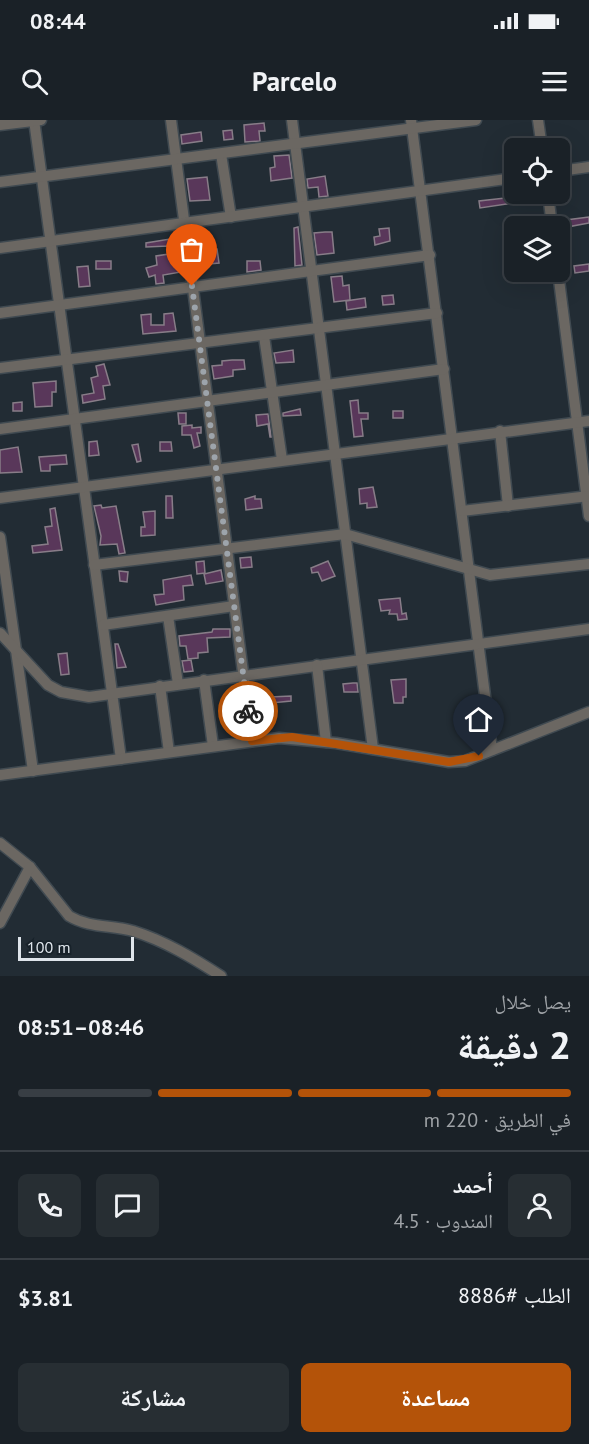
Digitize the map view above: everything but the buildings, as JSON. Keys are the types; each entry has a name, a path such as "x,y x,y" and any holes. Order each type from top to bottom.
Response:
{"street":[{"path":"0,125 37,120 42,177 121,759"},
{"path":"171,120 252,741"},
{"path":"292,120 373,749"},
{"path":"0,182 296,145 412,124 476,120"},
{"path":"538,120 541,138"},
{"path":"412,124 492,750"},
{"path":"221,154 231,217"},
{"path":"570,170 589,167"},
{"path":"0,248 504,178"},
{"path":"0,313 430,255"},
{"path":"560,282 583,421 589,516"},
{"path":"0,368 437,314"},
{"path":"264,336 282,460"},
{"path":"0,429 444,369"},
{"path":"0,498 583,421"},
{"path":"500,431 508,506"},
{"path":"462,511 588,496"},
{"path":"94,565 345,534 490,575 589,564"},
{"path":"0,537 33,771"},
{"path":"103,625 234,606"},
{"path":"168,616 178,684"},
{"path":"0,633 48,685 61,692 89,697 589,629"},
{"path":"317,665 326,742"},
{"path":"204,680 213,746"},
{"path":"160,686 169,752"},
{"path":"0,776 292,737 449,762 465,761 589,712"},
{"path":"0,843 30,867 69,916 78,921 133,931 181,951 221,976"},
{"path":"0,923 30,867"}],"way so far":[{"path":"192,286 248,711"}],"route":[{"path":"248,711 252,741 292,737 449,762 465,761 479,756"}]}
